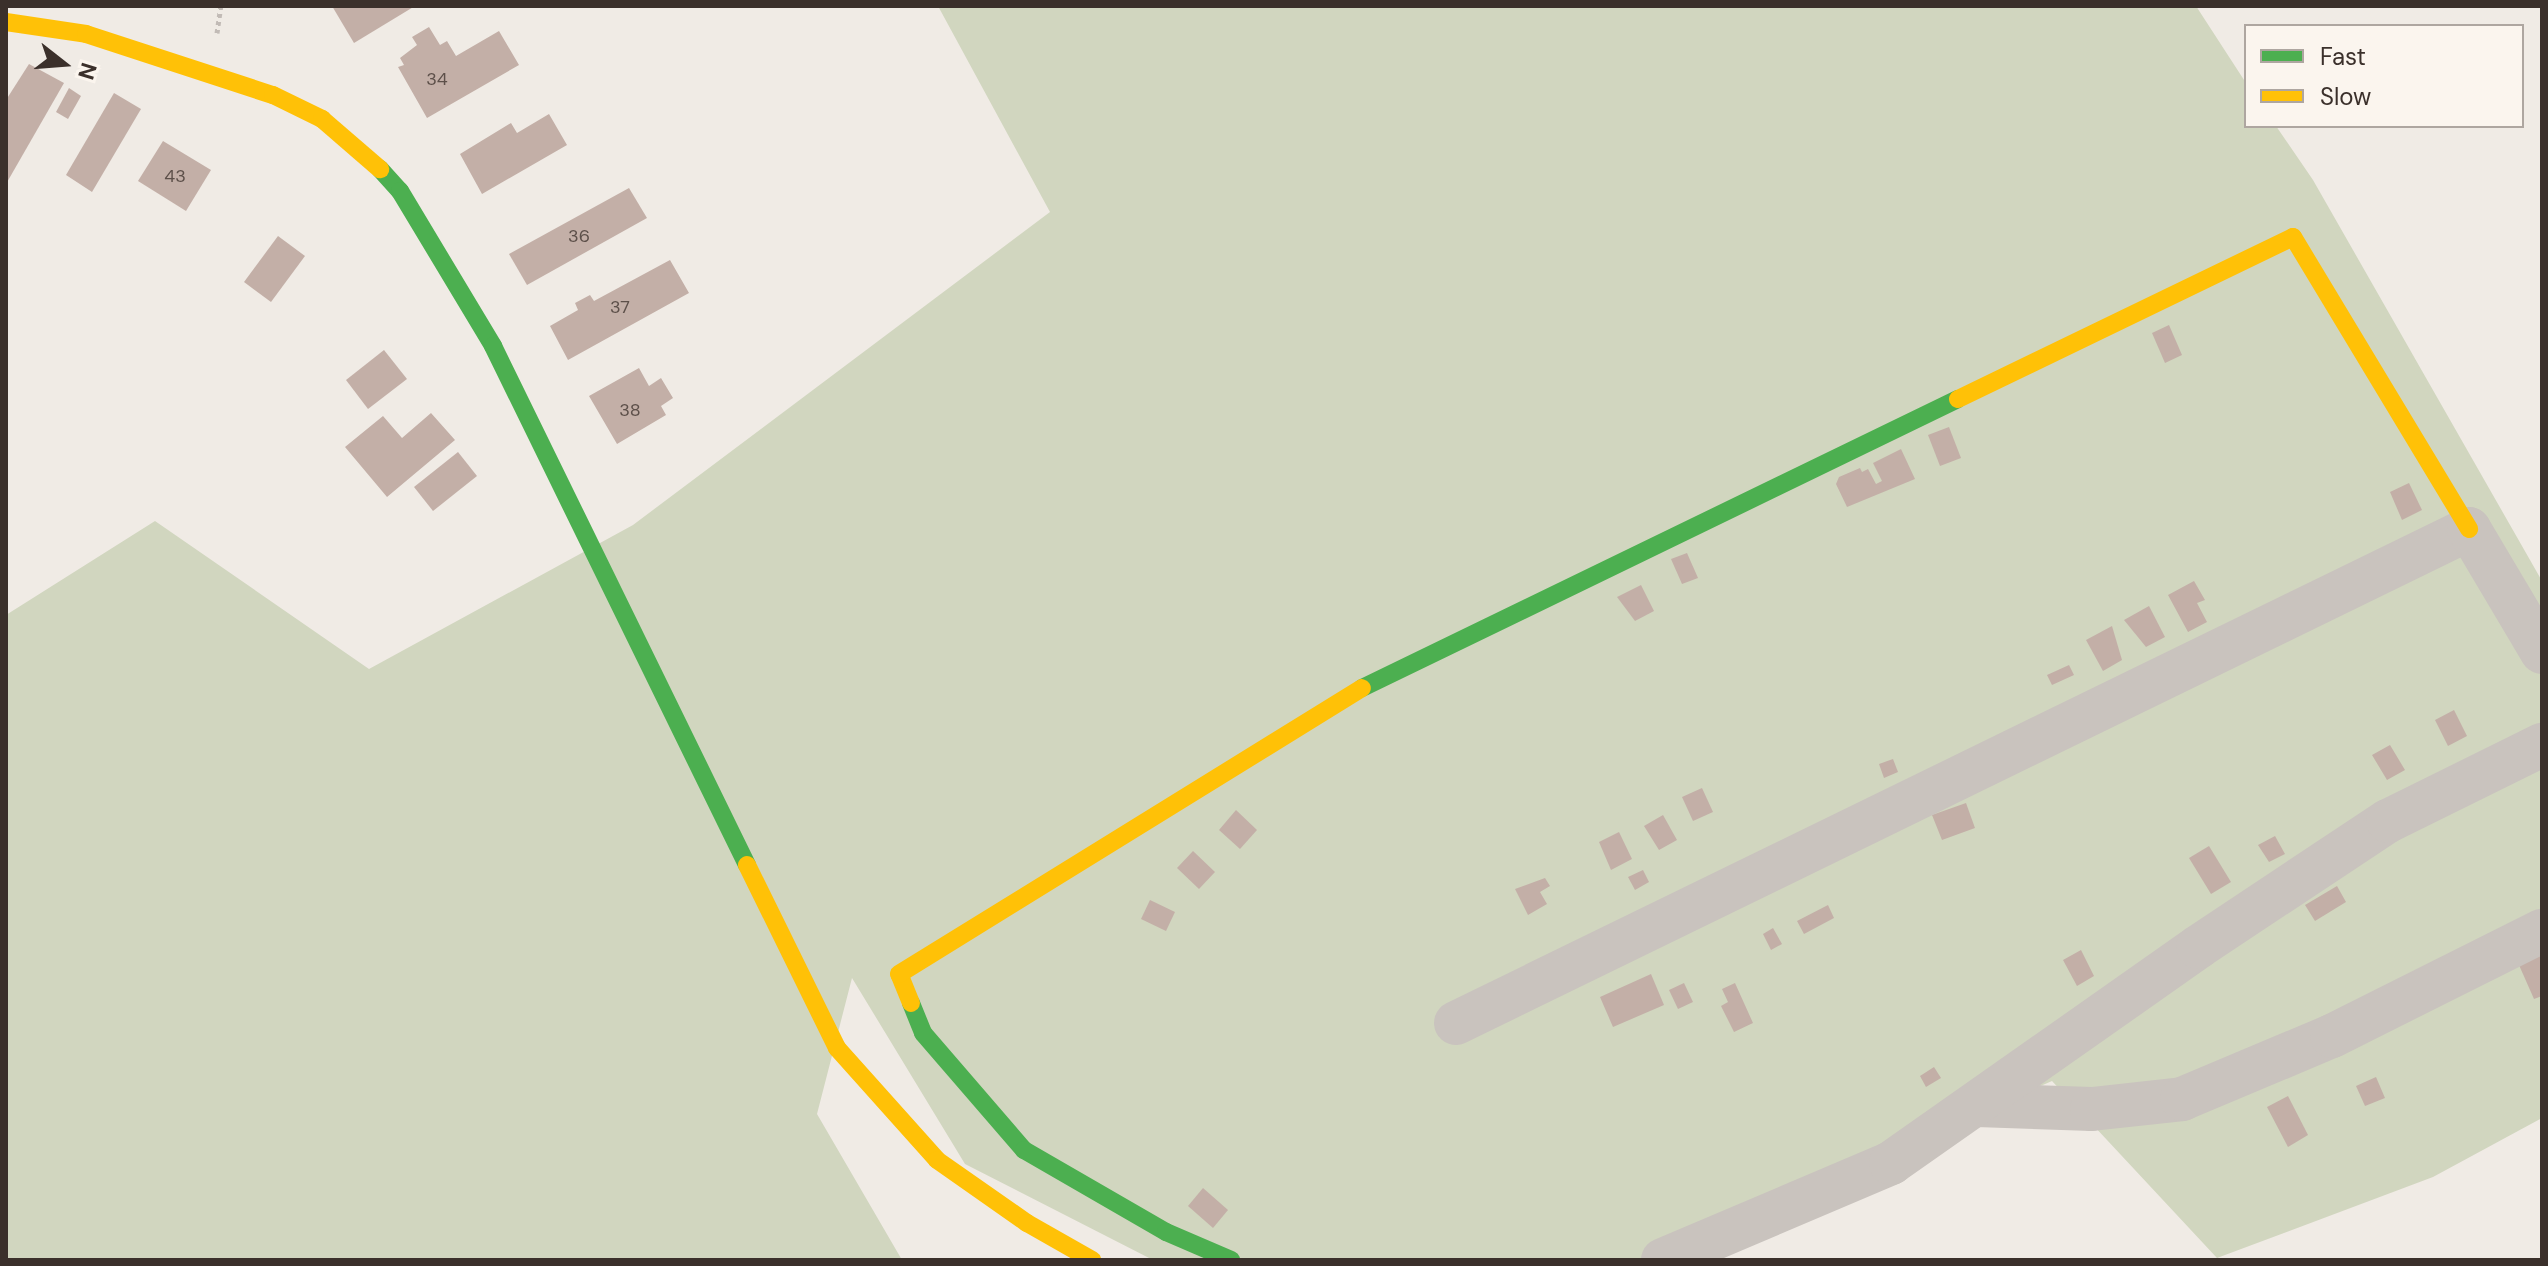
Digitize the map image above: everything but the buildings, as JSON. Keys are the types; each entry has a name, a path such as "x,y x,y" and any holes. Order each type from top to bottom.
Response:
{"street":[{"path":"6,22 86,34 273,95 322,119 364,151 400,191 493,346 837,1048 937,1160 1027,1223 1092,1260"},
{"path":"1231,1260 1166,1232 1024,1150 923,1033 899,974 1358,690 2293,237 2542,652"},
{"path":"1456,1023 2469,529"},
{"path":"1663,1260 1891,1163 2198,947 2388,821 2542,745"},
{"path":"1977,1105 2092,1109 2182,1099 2332,1036 2542,931"}],"green space":[{"path":"938,6 2196,6 2244,80 2244,128 2277,128 2313,180 2542,581 2542,1118 2433,1177 2217,1258 2052,1081 1646,1260 1153,1260 965,1164 852,978 817,1114 902,1260 6,1260 6,615 155,521 369,669 633,525 1050,212"}],"traffic: fast":[{"path":"380,169 400,191 493,346 747,865"},
{"path":"1362,688 1958,399"},
{"path":"911,1003 923,1033 1024,1150 1166,1232 1231,1260"}],"traffic: slow":[{"path":"6,22 86,34 273,95 322,119 380,169"},
{"path":"1958,399 2293,237 2469,529"},
{"path":"911,1003 899,974 1362,688"},
{"path":"747,865 837,1048 937,1160 1027,1223 1092,1260"}]}
